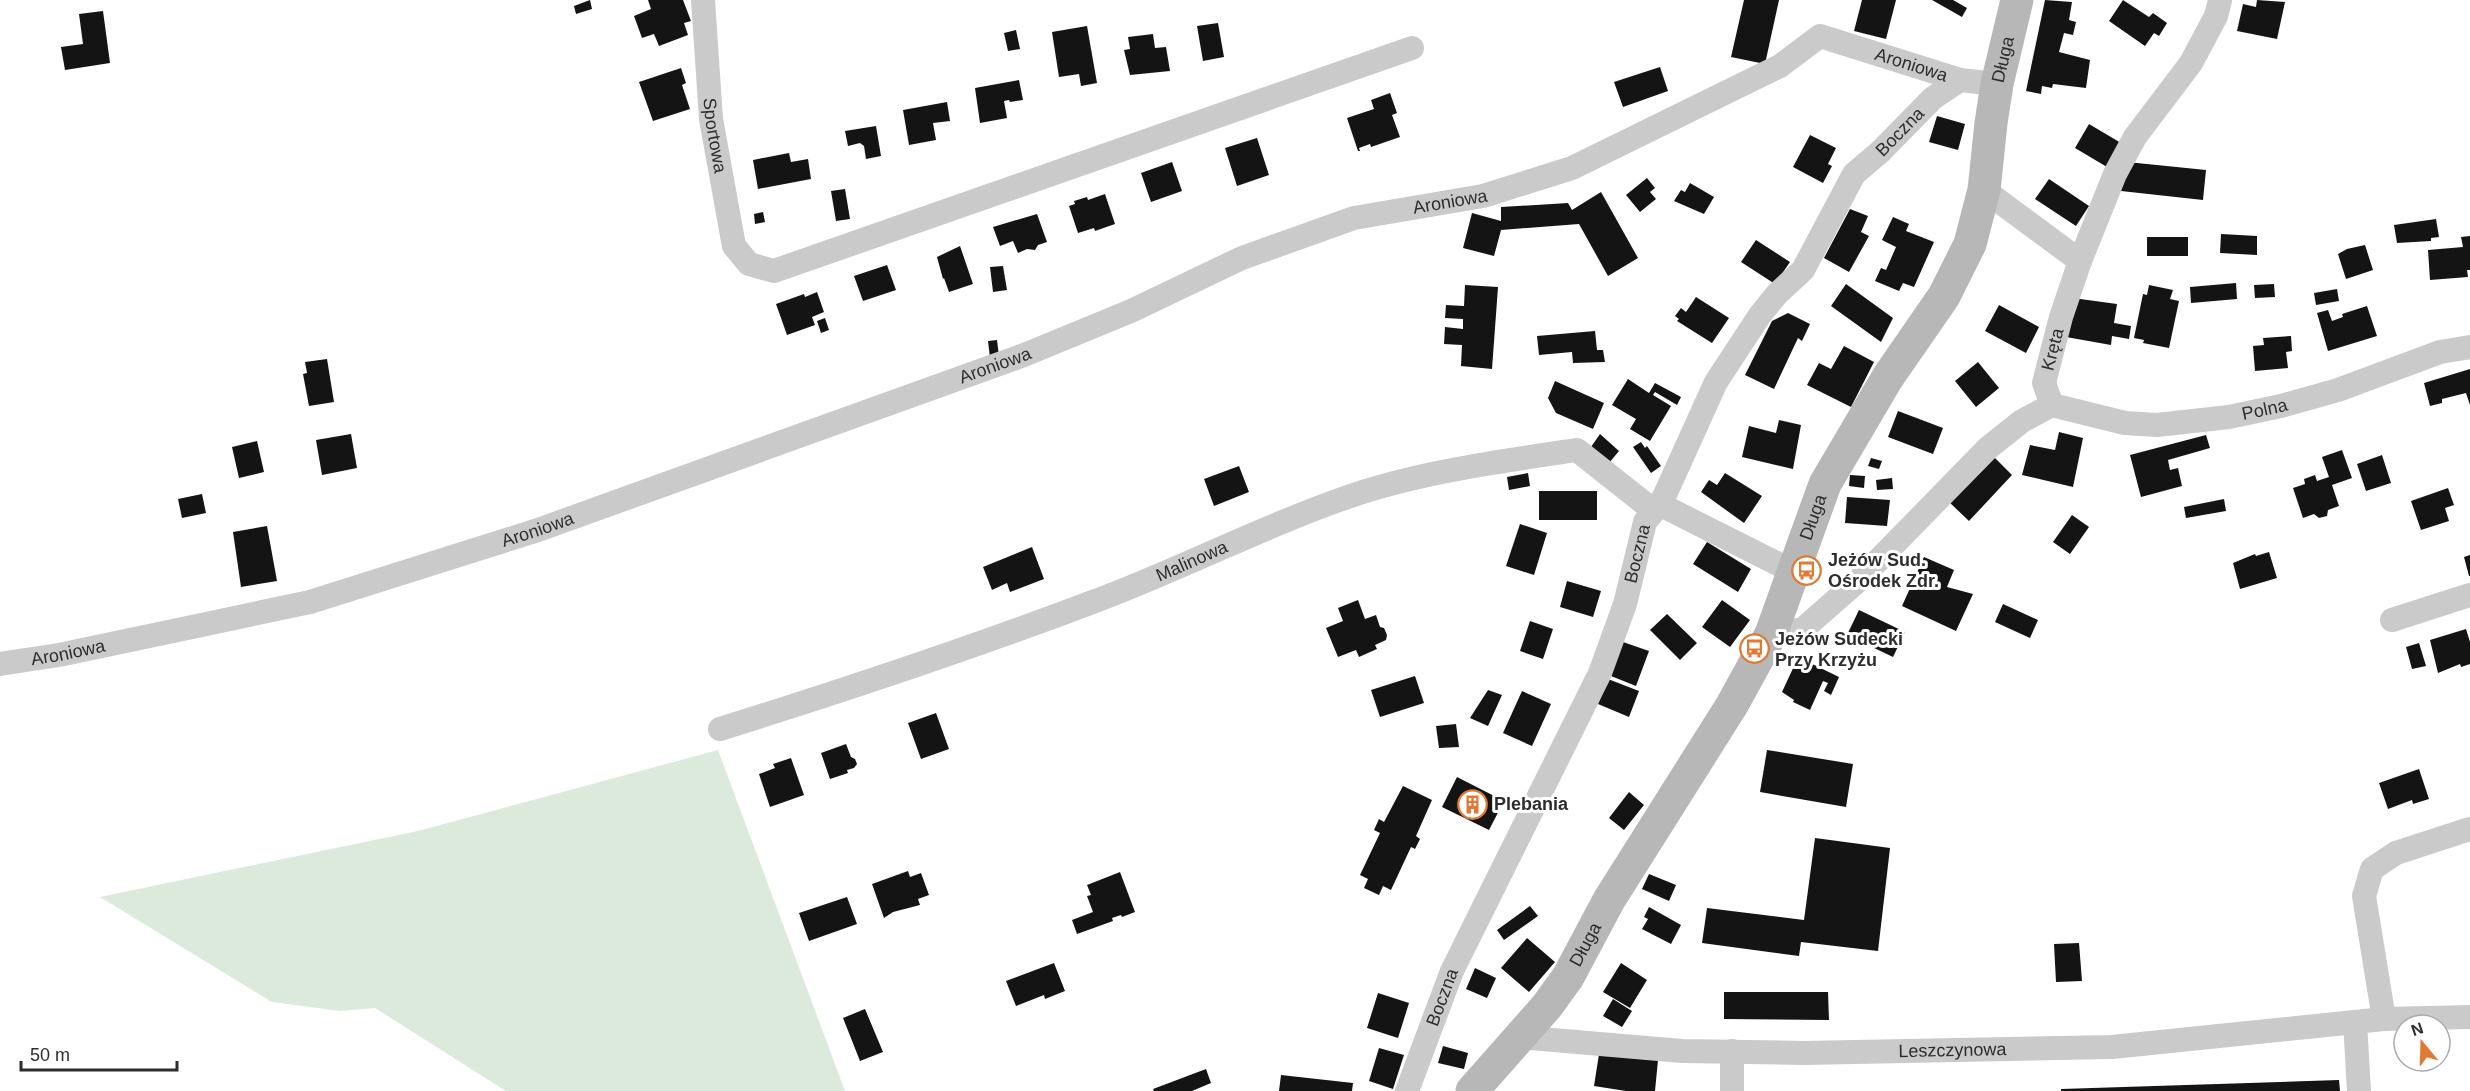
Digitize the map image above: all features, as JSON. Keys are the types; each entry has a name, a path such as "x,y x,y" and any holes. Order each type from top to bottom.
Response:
{"street":[{"name":"Sportowa","path":"703,0 711,120 734,246 749,264 774,271 1412,48"},
{"name":"Długa","path":"1472,1091 1547,1006 1568,976 1610,900 1732,705 1772,634 1825,484 1888,377 1944,296 1970,244 1984,190 1997,84 2018,0"},
{"name":"Kręta","path":"2052,405 2043,383 2061,317 2080,261 2115,174 2135,137 2191,63 2216,16 2220,0"},
{"name":"Aroniowa","path":"0,664 59,655 310,602 538,530 1024,355 1131,311 1242,258 1342,222 1483,196 1572,168 1780,66 1820,36 1960,80"},
{"path":"1960,80 1997,84"},
{"name":"Boczna","path":"1407,1091 1452,971 1600,673 1625,604 1645,522 1656,507 1716,382 1760,315 1777,294 1803,270 1854,174 1880,152 1933,98 1960,80"},
{"path":"1984,190 2080,261"},
{"name":"Polna","path":"2052,405 2125,423 2157,425 2229,417 2304,400 2338,390 2440,352 2470,347"},
{"path":"1772,634 1803,629 1860,579 1988,448 2022,422 2052,405"},
{"name":"Malinowa","path":"720,729 849,689 984,643 1093,602 1342,499 1396,483 1577,450 1656,507 1705,526 1794,572"},
{"path":"2392,620 2470,595"},
{"path":"2384,1019 2364,896 2373,869 2396,853 2470,829"},
{"name":"Leszczynowa","path":"1519,1037 1664,1050 1804,1053 2112,1047 2384,1019 2470,1017"},
{"path":"2355,1022 2359,1091"},
{"path":"1732,1051 1732,1091"}],"green space":[{"path":"718,750 845,1091 506,1091 375,1008 340,1011 272,1002 100,897 418,831"}],"building":[{"path":"590,0 592,9 576,14 574,6"},
{"path":"648,0 683,0 691,21 684,23 688,35 659,46 654,34 642,38 634,16 651,9"},
{"path":"1744,0 1779,0 1765,64 1731,57"},
{"path":"1862,0 1896,0 1886,39 1854,31"},
{"path":"1932,0 1953,0 1967,8 1962,17"},
{"path":"2045,0 2072,2 2069,20 2076,22 2073,35 2064,33 2059,52 2090,60 2086,88 2053,84 2052,88 2042,86 2041,94 2026,91"},
{"path":"2123,0 2149,17 2153,13 2167,23 2159,36 2154,33 2145,46 2109,21"},
{"path":"2257,0 2285,2 2277,39 2237,31 2243,4 2256,7"},
{"path":"103,11 110,63 65,70 61,47 83,44 79,14"},
{"path":"1218,23 1224,57 1203,61 1197,26"},
{"path":"1087,26 1097,83 1081,86 1079,74 1059,77 1052,32"},
{"path":"1016,30 1020,49 1008,51 1004,33"},
{"path":"1153,34 1155,48 1166,47 1170,71 1130,75 1124,50 1130,49 1128,37"},
{"path":"1660,67 1668,91 1623,107 1614,82"},
{"path":"681,68 686,83 682,85 690,109 653,121 639,82"},
{"path":"1019,80 1023,100 1004,101 1007,118 980,123 975,88"},
{"path":"1390,93 1397,113 1392,115 1400,137 1371,147 1370,144 1359,148 1360,151 1358,151 1347,118 1374,109 1371,100"},
{"path":"947,102 950,121 933,123 936,140 909,145 903,110"},
{"path":"1937,116 1965,124 1958,150 1929,142"},
{"path":"2089,124 2121,143 2107,167 2075,148"},
{"path":"876,126 881,156 866,159 864,146 860,143 848,146 845,131"},
{"path":"1810,135 1836,148 1828,164 1832,166 1823,183 1793,167"},
{"path":"1257,138 1269,175 1237,186 1225,148"},
{"path":"789,153 791,162 808,159 811,179 758,189 753,160"},
{"path":"1172,162 1182,191 1151,202 1141,173"},
{"path":"2127,162 2206,170 2203,200 2121,191"},
{"path":"1647,178 1655,188 1650,192 1656,199 1640,212 1626,195"},
{"path":"2049,179 2089,206 2076,226 2035,199"},
{"path":"1690,183 1714,197 1704,214 1674,201 1681,190 1685,192"},
{"path":"845,189 850,219 836,221 831,191"},
{"path":"1601,192 1638,258 1608,276 1579,224 1501,230 1494,256 1463,248 1472,213 1501,221 1501,207 1568,203 1572,210"},
{"path":"1105,194 1115,224 1095,231 1094,228 1078,233 1069,206 1075,204 1074,201 1087,197 1088,200"},
{"path":"1850,209 1868,216 1861,232 1869,236 1849,272 1824,258"},
{"path":"763,212 765,222 755,224 754,214"},
{"path":"1037,214 1047,242 1038,245 1035,250 1027,249 1018,253 1013,241 1000,246 993,227"},
{"path":"1893,217 1909,224 1906,231 1934,242 1914,287 1903,283 1899,291 1875,281 1881,268 1886,270 1896,247 1882,240"},
{"path":"2436,219 2439,237 2431,238 2431,241 2397,243 2394,225"},
{"path":"2221,234 2257,236 2257,255 2220,253"},
{"path":"2470,236 2468,277 2430,280 2428,250 2463,247 2461,237"},
{"path":"2147,237 2188,237 2188,256 2147,256"},
{"path":"1756,240 1790,262 1775,284 1741,262"},
{"path":"2365,245 2373,270 2346,279 2338,254 2347,249"},
{"path":"960,246 973,284 949,292 937,257"},
{"path":"887,265 896,290 863,301 854,276"},
{"path":"1003,266 1007,290 993,292 990,267"},
{"path":"2236,283 2237,299 2191,303 2190,287"},
{"path":"1846,284 1893,318 1881,342 1831,306"},
{"path":"2274,284 2275,297 2255,298 2254,285"},
{"path":"1465,285 1498,287 1492,369 1461,366 1462,345 1444,344 1445,327 1463,329 1463,319 1445,318 1446,305 1464,306"},
{"path":"2149,285 2173,290 2170,299 2179,301 2169,348 2143,343 2144,340 2134,338 2143,294 2147,295"},
{"path":"2337,289 2339,301 2316,305 2314,293"},
{"path":"817,292 824,312 812,317 815,325 787,335 776,304"},
{"path":"1696,297 1729,318 1712,343 1677,321 1679,319 1675,316 1681,308 1686,312"},
{"path":"2073,298 2117,304 2114,323 2131,326 2129,339 2112,336 2111,345 2066,337"},
{"path":"1999,305 2039,327 2026,353 1985,331"},
{"path":"2367,306 2377,336 2328,351 2317,313 2328,310 2332,321 2343,317 2342,314"},
{"path":"1788,313 1810,324 1802,341 1798,338 1774,389 1745,375 1772,321"},
{"path":"825,318 829,330 821,333 817,321"},
{"path":"1595,331 1597,350 1603,350 1605,362 1573,363 1572,352 1539,355 1537,336"},
{"path":"2291,336 2292,351 2286,352 2288,368 2255,371 2253,346 2264,345 2263,338"},
{"path":"997,340 999,356 990,358 988,341"},
{"path":"1844,346 1874,362 1851,407 1807,385 1819,363 1831,369"},
{"path":"327,359 334,402 309,406 303,374 307,373 305,362"},
{"path":"1978,362 1999,388 1976,407 1955,381"},
{"path":"2470,369 2470,405 2466,393 2442,399 2442,403 2430,406 2424,383"},
{"path":"1628,379 1649,393 1655,383 1681,397 1677,405 1655,392 1653,395 1671,406 1650,441 1630,429 1636,419 1612,405"},
{"path":"1555,381 1604,403 1593,429 1556,413 1548,398"},
{"path":"1898,411 1943,428 1933,454 1888,437"},
{"path":"1779,420 1801,425 1793,469 1742,457 1749,426 1776,433"},
{"path":"2059,432 2083,438 2073,487 2022,475 2030,445 2055,450"},
{"path":"351,434 357,468 322,475 316,440"},
{"path":"1600,434 1619,451 1609,463 1591,447"},
{"path":"2206,435 2210,448 2168,460 2170,470 2178,468 2182,486 2141,497 2130,455"},
{"path":"257,441 264,472 239,478 232,447"},
{"path":"1641,442 1645,448 1647,446 1661,466 1651,473 1633,447"},
{"path":"2342,450 2352,478 2332,485 2339,506 2328,510 2327,516 2319,518 2314,514 2303,518 2293,488 2305,484 2304,479 2315,475 2317,481 2329,477 2322,457"},
{"path":"1991,454 2012,475 1969,521 1947,500"},
{"path":"2382,455 2391,483 2366,491 2357,464"},
{"path":"1871,458 1882,461 1879,469 1868,466"},
{"path":"1239,466 1249,492 1214,506 1204,479"},
{"path":"1528,473 1530,486 1509,490 1507,477"},
{"path":"1725,473 1762,496 1744,523 1701,492 1709,480 1717,485"},
{"path":"1850,475 1865,476 1864,488 1849,486"},
{"path":"1892,478 1893,489 1877,490 1876,480"},
{"path":"2448,488 2454,505 2445,508 2449,521 2421,530 2411,501"},
{"path":"1539,491 1597,491 1597,520 1539,520"},
{"path":"202,494 206,513 182,518 178,499"},
{"path":"1847,497 1890,500 1887,526 1845,523"},
{"path":"2224,499 2226,511 2186,518 2184,507"},
{"path":"2072,515 2089,527 2070,554 2053,542"},
{"path":"1520,524 1547,533 1534,575 1506,566"},
{"path":"267,526 277,581 241,587 233,532"},
{"path":"1707,542 1751,569 1738,592 1693,564"},
{"path":"1032,547 1044,579 1010,592 1007,583 992,590 983,567"},
{"path":"2269,552 2277,578 2240,589 2233,563 2255,554 2256,556"},
{"path":"2470,555 2470,576 2469,576 2464,557"},
{"path":"1924,557 1954,570 1947,587 1973,594 1956,631 1902,606"},
{"path":"1567,581 1601,591 1593,617 1560,607"},
{"path":"1358,600 1365,619 1376,615 1380,627 1384,628 1387,635 1386,640 1375,645 1377,649 1359,657 1356,650 1338,657 1326,628 1343,621 1338,608"},
{"path":"1722,600 1750,620 1730,647 1702,627"},
{"path":"2003,604 2038,620 2030,638 1995,622"},
{"path":"1859,610 1905,632 1893,657 1847,635"},
{"path":"1667,614 1697,643 1680,660 1650,630"},
{"path":"1530,621 1553,629 1543,659 1520,651"},
{"path":"2466,629 2470,642 2470,664 2461,667 2460,664 2438,673 2430,640"},
{"path":"1623,642 1649,651 1636,686 1611,676"},
{"path":"2419,643 2426,666 2412,669 2406,647"},
{"path":"1804,660 1839,677 1831,695 1824,691 1828,683 1823,681 1810,710 1793,702 1794,700 1782,692 1795,664 1801,667"},
{"path":"1415,676 1424,703 1380,717 1371,690"},
{"path":"1608,679 1639,691 1629,717 1598,704"},
{"path":"1488,690 1502,695 1488,726 1470,718"},
{"path":"1522,691 1551,704 1532,746 1503,733"},
{"path":"936,713 949,749 921,759 908,723"},
{"path":"1456,724 1459,747 1439,748 1436,726"},
{"path":"846,744 851,757 857,764 854,768 847,770 848,773 830,779 821,753"},
{"path":"1767,750 1853,764 1846,807 1760,792"},
{"path":"791,758 804,795 770,807 759,774 775,768 773,764"},
{"path":"2419,769 2429,799 2413,804 2412,800 2388,809 2379,783"},
{"name":"Plebania","path":"1457,777 1504,801 1489,830 1442,807"},
{"path":"1403,786 1432,800 1416,836 1420,839 1415,849 1411,847 1391,890 1383,886 1379,895 1364,888 1368,879 1360,875 1380,833 1374,830 1379,819 1384,822"},
{"path":"1629,792 1644,805 1624,830 1609,818"},
{"path":"1815,838 1890,848 1878,951 1801,942 1799,956 1702,943 1707,908 1804,920"},
{"path":"908,871 910,877 921,873 929,895 918,899 920,905 893,912 884,918 872,884"},
{"path":"1120,872 1135,912 1112,918 1113,921 1077,934 1072,920 1093,912 1087,896 1091,895 1087,885"},
{"path":"1649,874 1676,885 1669,901 1642,889"},
{"path":"847,897 857,924 809,941 799,913"},
{"path":"1530,906 1538,916 1504,940 1497,930"},
{"path":"1649,907 1681,925 1671,944 1642,929 1648,919 1644,917"},
{"path":"1527,938 1555,962 1529,992 1501,968"},
{"path":"2079,943 2082,981 2056,982 2054,944"},
{"path":"1054,963 1065,991 1045,999 1044,995 1016,1006 1006,981"},
{"path":"1621,963 1647,980 1630,1008 1603,992"},
{"path":"1475,968 1496,978 1487,998 1466,989"},
{"path":"1724,992 1828,992 1829,1020 1724,1019"},
{"path":"1378,993 1409,1003 1398,1038 1367,1028"},
{"path":"1613,999 1632,1011 1622,1027 1603,1016"},
{"path":"865,1009 883,1052 860,1061 843,1018"},
{"path":"1443,1046 1468,1053 1464,1069 1438,1063"},
{"path":"1379,1048 1404,1055 1393,1089 1369,1081"},
{"path":"1599,1054 1658,1060 1655,1091 1626,1091 1594,1086"},
{"path":"1206,1069 1211,1083 1192,1091 1154,1091 1153,1089"},
{"path":"1281,1075 1353,1083 1352,1091 1279,1091"},
{"path":"2339,1080 2340,1091 2061,1091 2061,1089"}],"place":[{"name":"Jeżów Sud. Ośrodek Zdr.","path":"1807,570"},
{"name":"Jeżów Sudecki Przy Krzyżu","path":"1754,649"},
{"name":"Plebania","path":"1473,804"}]}
